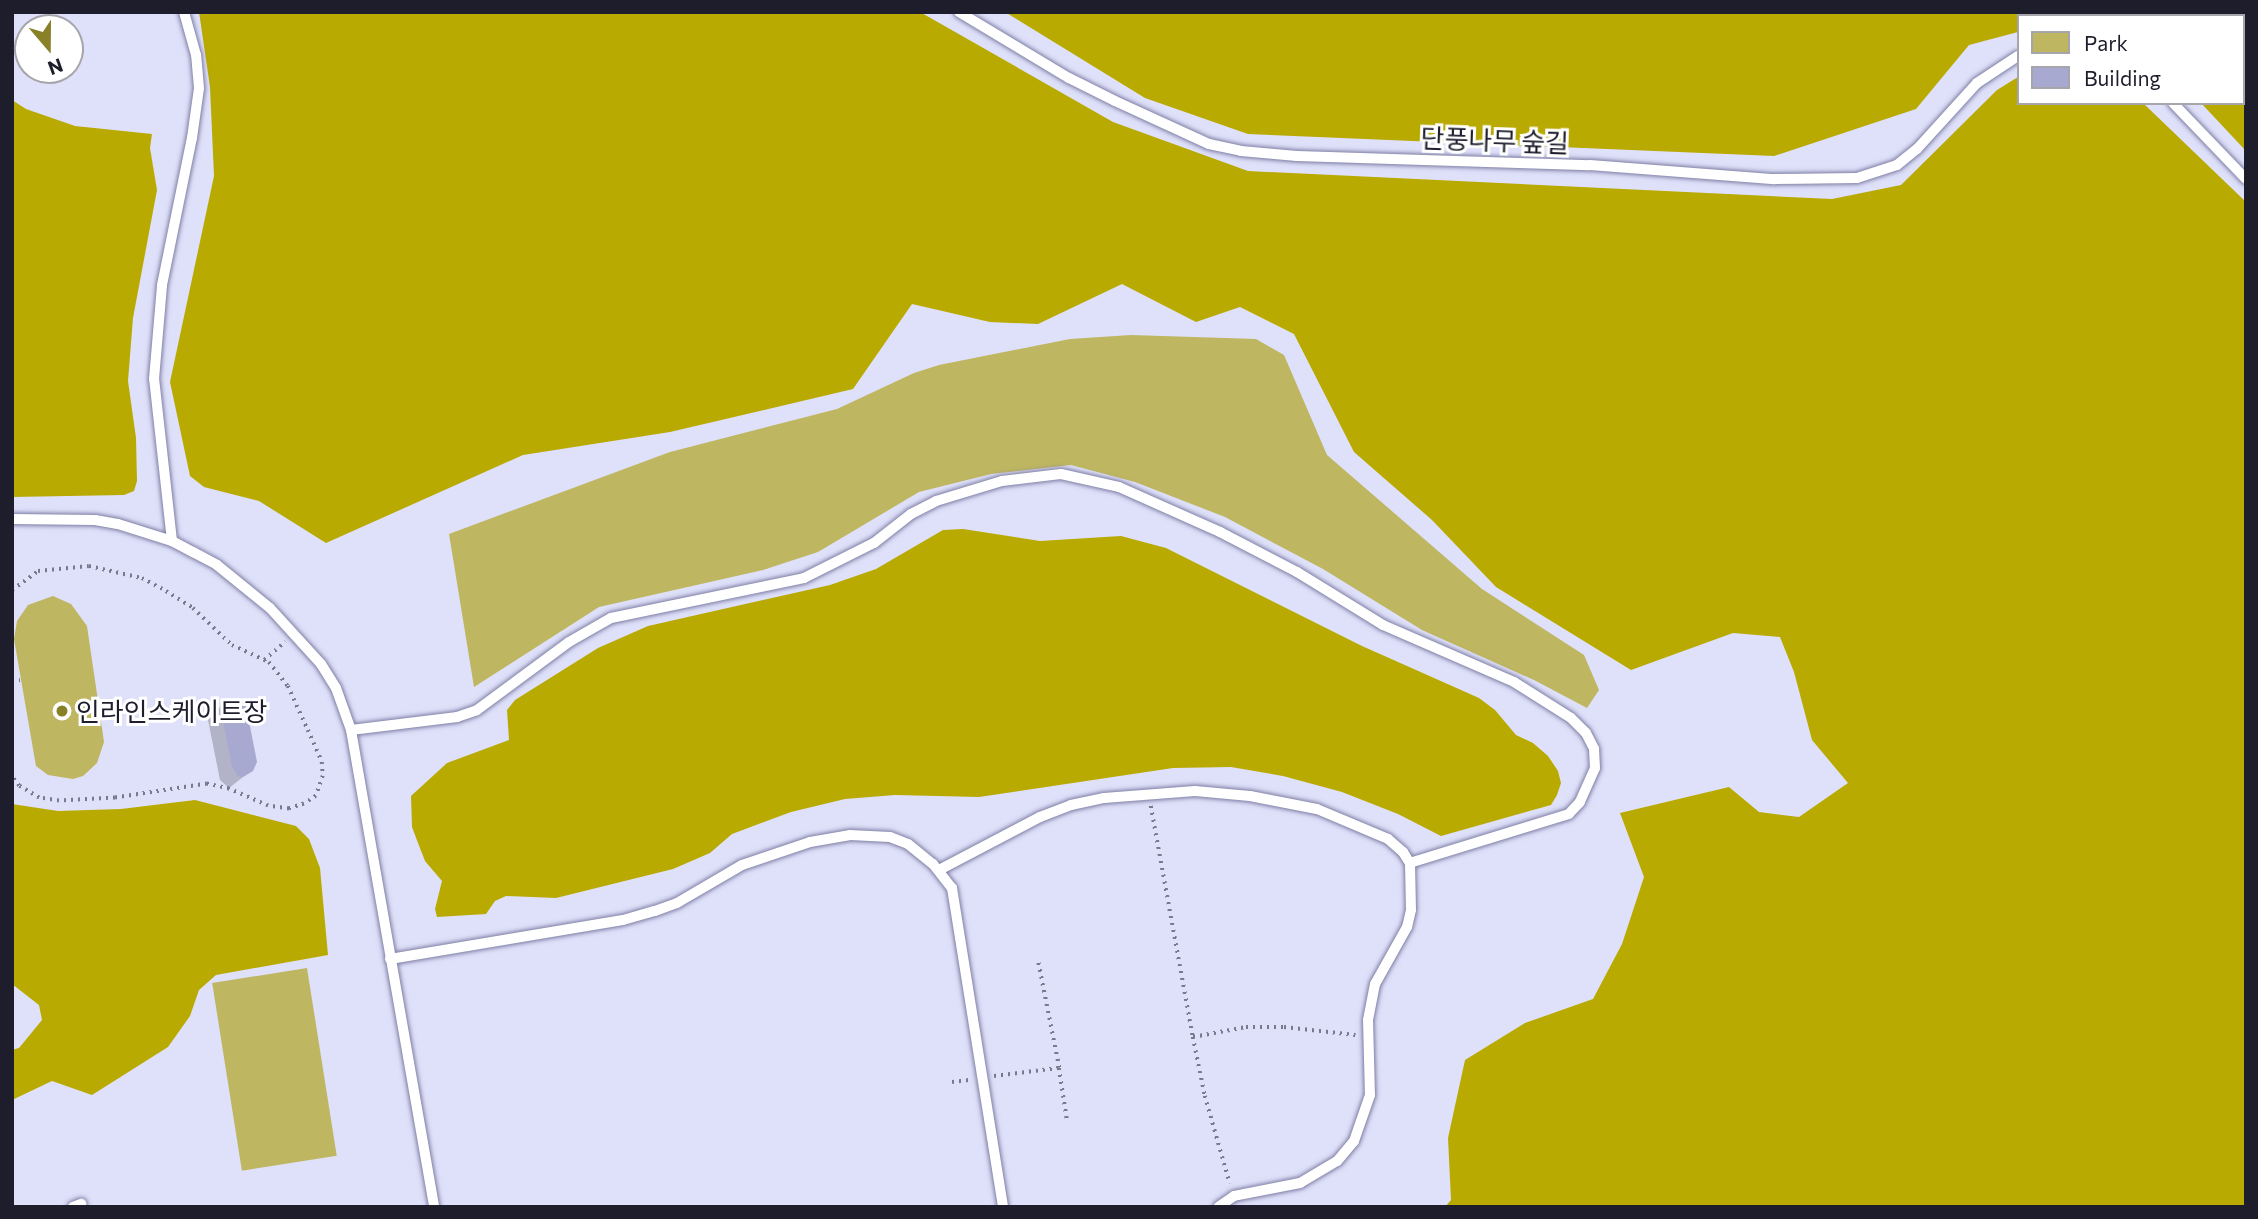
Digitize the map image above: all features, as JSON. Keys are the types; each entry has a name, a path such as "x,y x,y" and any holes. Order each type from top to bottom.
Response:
{"lane":[{"path":"172,541 154,379 162,285 192,138 199,88 196,55 184,12"},
{"name":"단풍나무 숲길","path":"959,12 1069,78 1115,102 1209,144 1241,151 1297,156 1590,165 1774,179 1857,178 1897,165 1917,149 1977,83 2016,57"},
{"path":"2175,105 2246,179"},
{"path":"351,730 457,717 477,710 569,642 611,618 804,578 874,543 911,514 936,501 1002,481 1061,474 1119,486 1220,532 1297,572 1383,625 1514,681 1571,718 1587,733 1594,749 1595,768 1580,802 1569,814 1410,863"},
{"path":"12,519 95,520 172,541 235,578 294,634 336,688 351,730 434,1207"},
{"path":"939,870 1030,822 1071,805 1104,798 1195,791 1250,796 1317,809 1388,839 1410,863 1412,893 1407,927 1375,984 1368,1036 1370,1095 1354,1141 1336,1161 1300,1183 1234,1196 1218,1207"},
{"path":"390,959 634,917 677,903 742,866 780,850 850,835 890,837 908,844 939,870 953,888 1003,1207"}],"path":[{"path":"12,590 38,571 89,566 117,570 166,590 193,608 232,645 264,660 288,686 322,762 322,785 304,804 289,809 268,806 229,789 206,784 115,798 59,801 39,798 19,786 12,777"},
{"path":"264,660 294,634"},
{"path":"12,681 20,680"},
{"path":"1149,794 1205,1096 1234,1196"},
{"path":"1038,962 1067,1119"},
{"path":"1193,1037 1247,1027 1284,1027 1368,1036"},
{"path":"1015,1073 1059,1068"}],"green space":[{"path":"1131,335 1256,339 1284,355 1327,455 1482,589 1584,655 1599,690 1587,708 1534,680 1422,630 1323,569 1225,517 1135,482 1071,465 991,474 919,492 818,552 763,570 599,607 474,687 449,534 670,452 837,409 914,373 939,365 1070,339"},
{"name":"인라인스케이트장","path":"53,596 71,604 87,626 104,742 97,763 83,776 73,779 48,775 36,766 14,639 17,621 28,605"},
{"path":"307,968 337,1156 242,1171 212,983"}],"shaded area":[{"path":"199,12 920,12 1113,122 1248,171 1832,199 1901,185 1997,90 2016,78 2016,105 2145,105 2246,202 2246,1207 1445,1207 1451,1200 1448,1138 1465,1060 1525,1023 1593,999 1622,944 1644,877 1620,813 1729,787 1759,812 1799,817 1848,783 1812,740 1794,672 1780,637 1733,633 1631,670 1496,587 1432,520 1354,452 1294,334 1240,307 1196,322 1122,284 1038,324 990,322 912,304 853,389 670,432 523,455 326,543 259,501 204,487 190,476 170,382 214,176 210,87"},
{"path":"1005,12 2246,12 2246,151 2203,105 2244,105 2244,14 2016,14 2016,33 1969,45 1916,109 1774,156 1248,134 1145,98"},
{"path":"12,100 26,109 75,126 152,134 150,148 157,190 133,318 128,381 136,438 137,481 134,491 124,495 12,497"},
{"path":"963,529 1040,541 1121,536 1166,548 1362,646 1479,698 1495,710 1516,735 1533,743 1548,756 1558,771 1561,783 1557,795 1551,805 1441,836 1398,814 1342,792 1283,776 1231,767 1173,768 979,797 895,795 845,799 791,812 732,834 710,853 673,869 556,898 506,896 495,901 486,914 437,917 435,909 442,881 425,861 412,827 411,796 447,763 509,740 507,710 515,700 598,648 648,626 830,585 876,569 943,530"},
{"path":"195,800 296,826 309,839 320,868 328,955 216,975 199,990 190,1016 168,1047 92,1095 52,1081 12,1100 12,1050 19,1048 42,1020 39,1005 12,984 12,804 58,811 121,809"}],"building":[{"path":"245,701 257,762 253,771 243,777 238,776 232,767 220,706"}],"place":[{"name":"인라인스케이트장","path":"62,711"}]}
